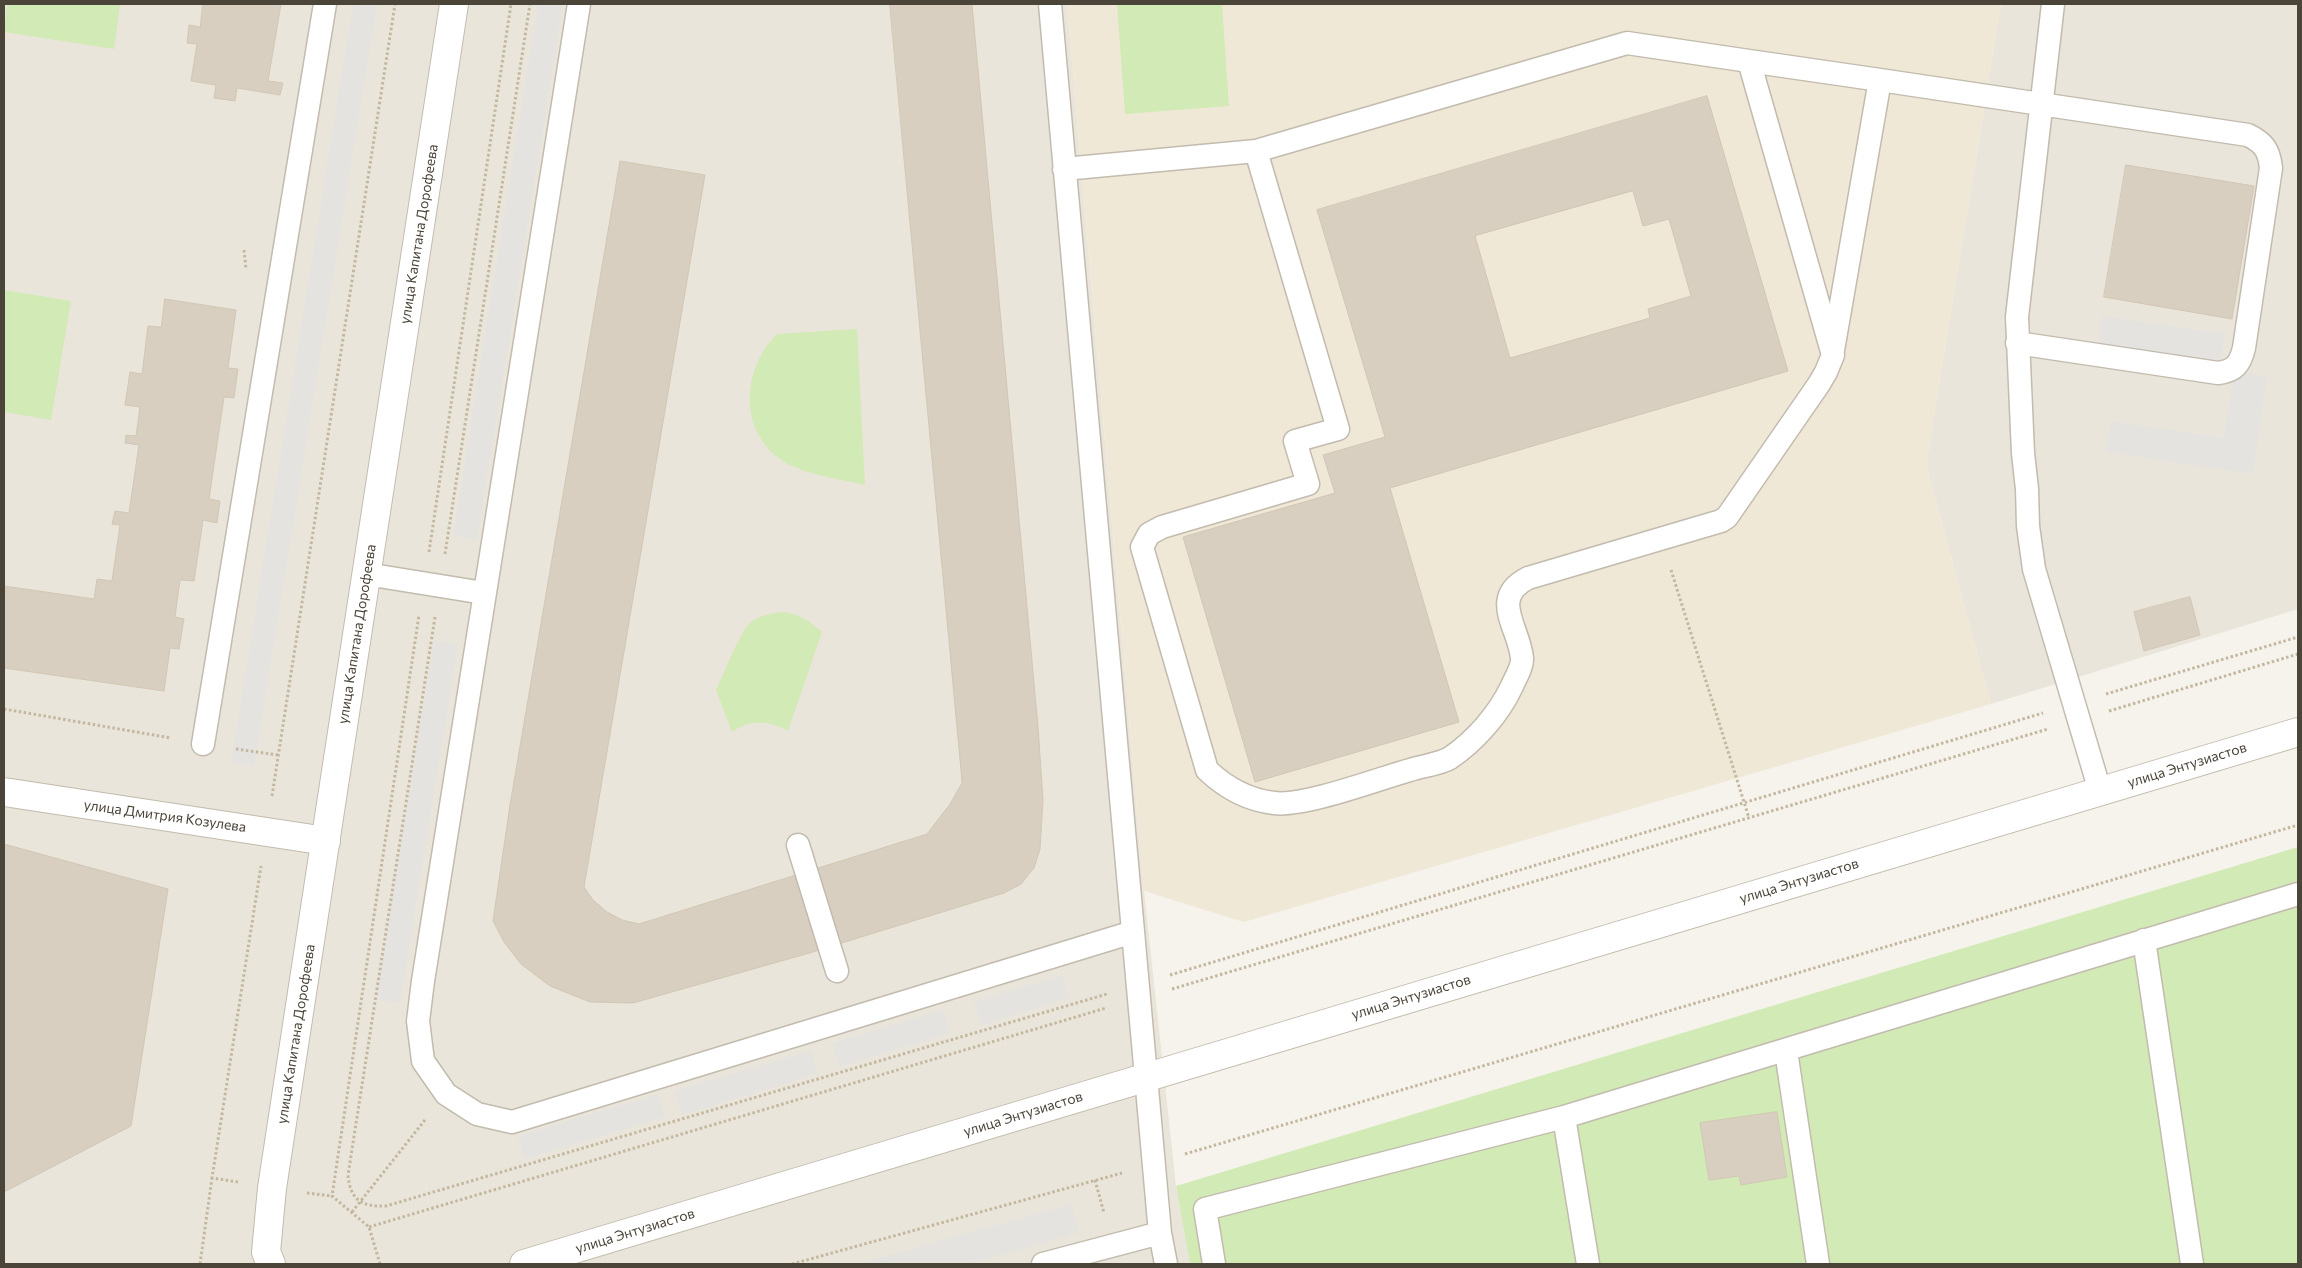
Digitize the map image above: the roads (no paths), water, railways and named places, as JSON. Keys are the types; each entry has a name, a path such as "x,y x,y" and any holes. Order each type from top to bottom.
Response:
{"street":[{"name":"улица Капитана Дорофеева","path":"271,1264 266,1252 272,1188 454,4"},
{"name":"улица Энтузиастов","path":"524,1264 2298,732"},
{"name":"улица Дмитрия Козулева","path":"4,792 266,830 326,841"}],"lane":[{"path":"204,744 325,4"},
{"path":"579,4 484,593 418,1021 422,1061 446,1094 477,1114 512,1122 1133,932"},
{"path":"1050,4 1160,1233 1166,1264"},
{"path":"2053,4 2016,317 2017,343 2028,526 2034,570 2100,791"},
{"path":"1064,169 1256,151 1627,43 2248,135 2262,142 2270,154 2271,168 2244,348 2240,362 2236,367 2228,372 2218,373 2017,343"},
{"path":"1748,61 1833,355"},
{"path":"1256,151 1338,429 1295,441 1308,484 1162,527 1148,534 1142,547 1207,770 1222,784 1244,796 1275,803 1308,799 1449,759 1478,734 1496,712 1511,688 1523,660 1507,605 1509,595 1518,583 1528,578 1721,521 1729,516 1826,372 1833,355 1880,80"},
{"path":"366,574 484,593"},
{"path":"798,846 837,971"},
{"path":"1214,1264 1205,1209 1564,1117 2298,894"},
{"path":"2144,940 2192,1264"},
{"path":"1786,1051 1818,1264"},
{"path":"1564,1117 1588,1264"},
{"path":"1043,1264 1160,1233"}]}
